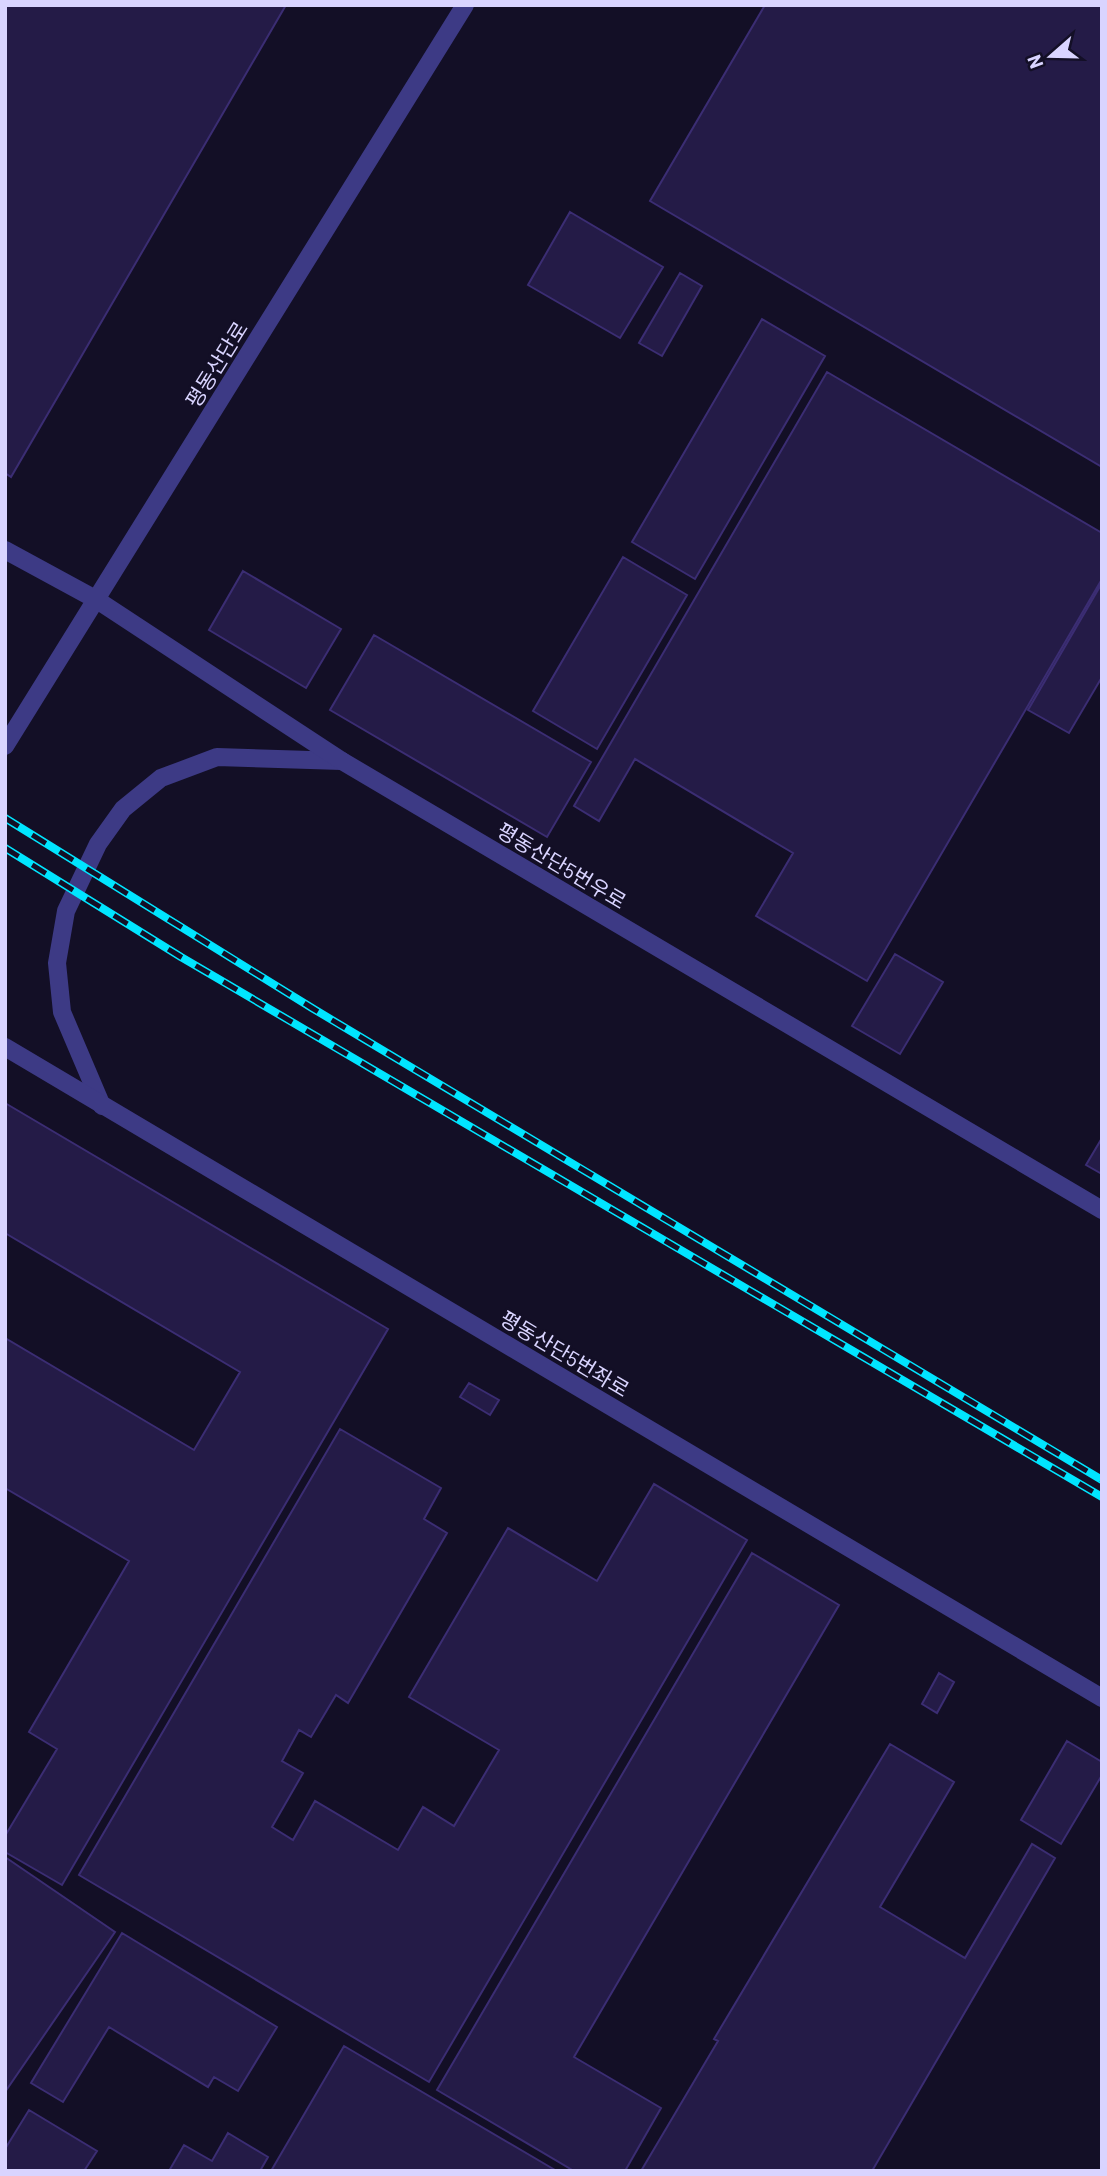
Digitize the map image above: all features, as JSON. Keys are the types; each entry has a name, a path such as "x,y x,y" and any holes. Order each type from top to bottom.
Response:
{"street":[{"name":"평동산단로","path":"5,746 465,5"},
{"name":"평동산단5번우로","path":"5,550 97,600 342,761 1102,1210"},
{"path":"102,1106 62,1012 57,963 66,911 98,844 123,809 161,778 217,757 342,761"},
{"name":"평동산단5번좌로","path":"5,1047 1102,1698"}],"building":[{"path":"5,5 286,5 11,477 5,473"},
{"path":"765,5 1102,5 1102,467 650,201"},
{"path":"570,212 663,267 620,338 528,285"},
{"path":"680,273 702,286 662,356 639,343"},
{"path":"762,319 825,356 695,579 632,542"},
{"path":"827,372 1102,533 1102,579 867,981 756,916 793,853 635,759 599,821 574,806"},
{"path":"623,557 687,595 597,749 533,711"},
{"path":"243,571 341,629 306,688 209,630"},
{"path":"1102,583 1102,677 1069,733 1028,710"},
{"path":"374,635 591,762 547,837 330,710"},
{"path":"895,954 943,982 900,1054 852,1026"},
{"path":"5,1103 388,1329 62,1885 5,1852 5,1836 57,1749 29,1732 129,1561 5,1488 5,1338 194,1450 240,1372 5,1233"},
{"path":"1102,1138 1102,1174 1086,1165"},
{"path":"469,1383 499,1400 490,1415 460,1397"},
{"path":"340,1429 441,1488 424,1519 447,1533 348,1703 336,1695 311,1737 299,1730 282,1761 303,1773 272,1827 293,1840 315,1801 398,1850 423,1807 454,1826 499,1750 409,1697 508,1528 597,1581 654,1484 747,1540 429,2082 79,1875"},
{"path":"752,1553 839,1605 574,2057 661,2108 625,2171 574,2171 437,2090"},
{"path":"939,1673 954,1682 937,1713 922,1704"},
{"path":"1067,1741 1102,1762 1102,1775 1061,1844 1021,1820"},
{"path":"890,1744 954,1782 880,1907 965,1958 1032,1844 1055,1858 872,2171 641,2171 718,2041 714,2039"},
{"path":"5,1857 115,1932 5,2092"},
{"path":"122,1933 277,2027 238,2091 214,2077 208,2087 109,2027 63,2102 31,2083"},
{"path":"344,2046 555,2170 555,2171 271,2171"},
{"path":"29,2110 97,2151 84,2171 5,2171 5,2149"},
{"path":"228,2133 268,2157 260,2171 169,2171 184,2145 212,2161"}],"railway":[{"path":"5,818 312,1008 1102,1480"},
{"path":"5,848 181,957 1102,1497"}]}
